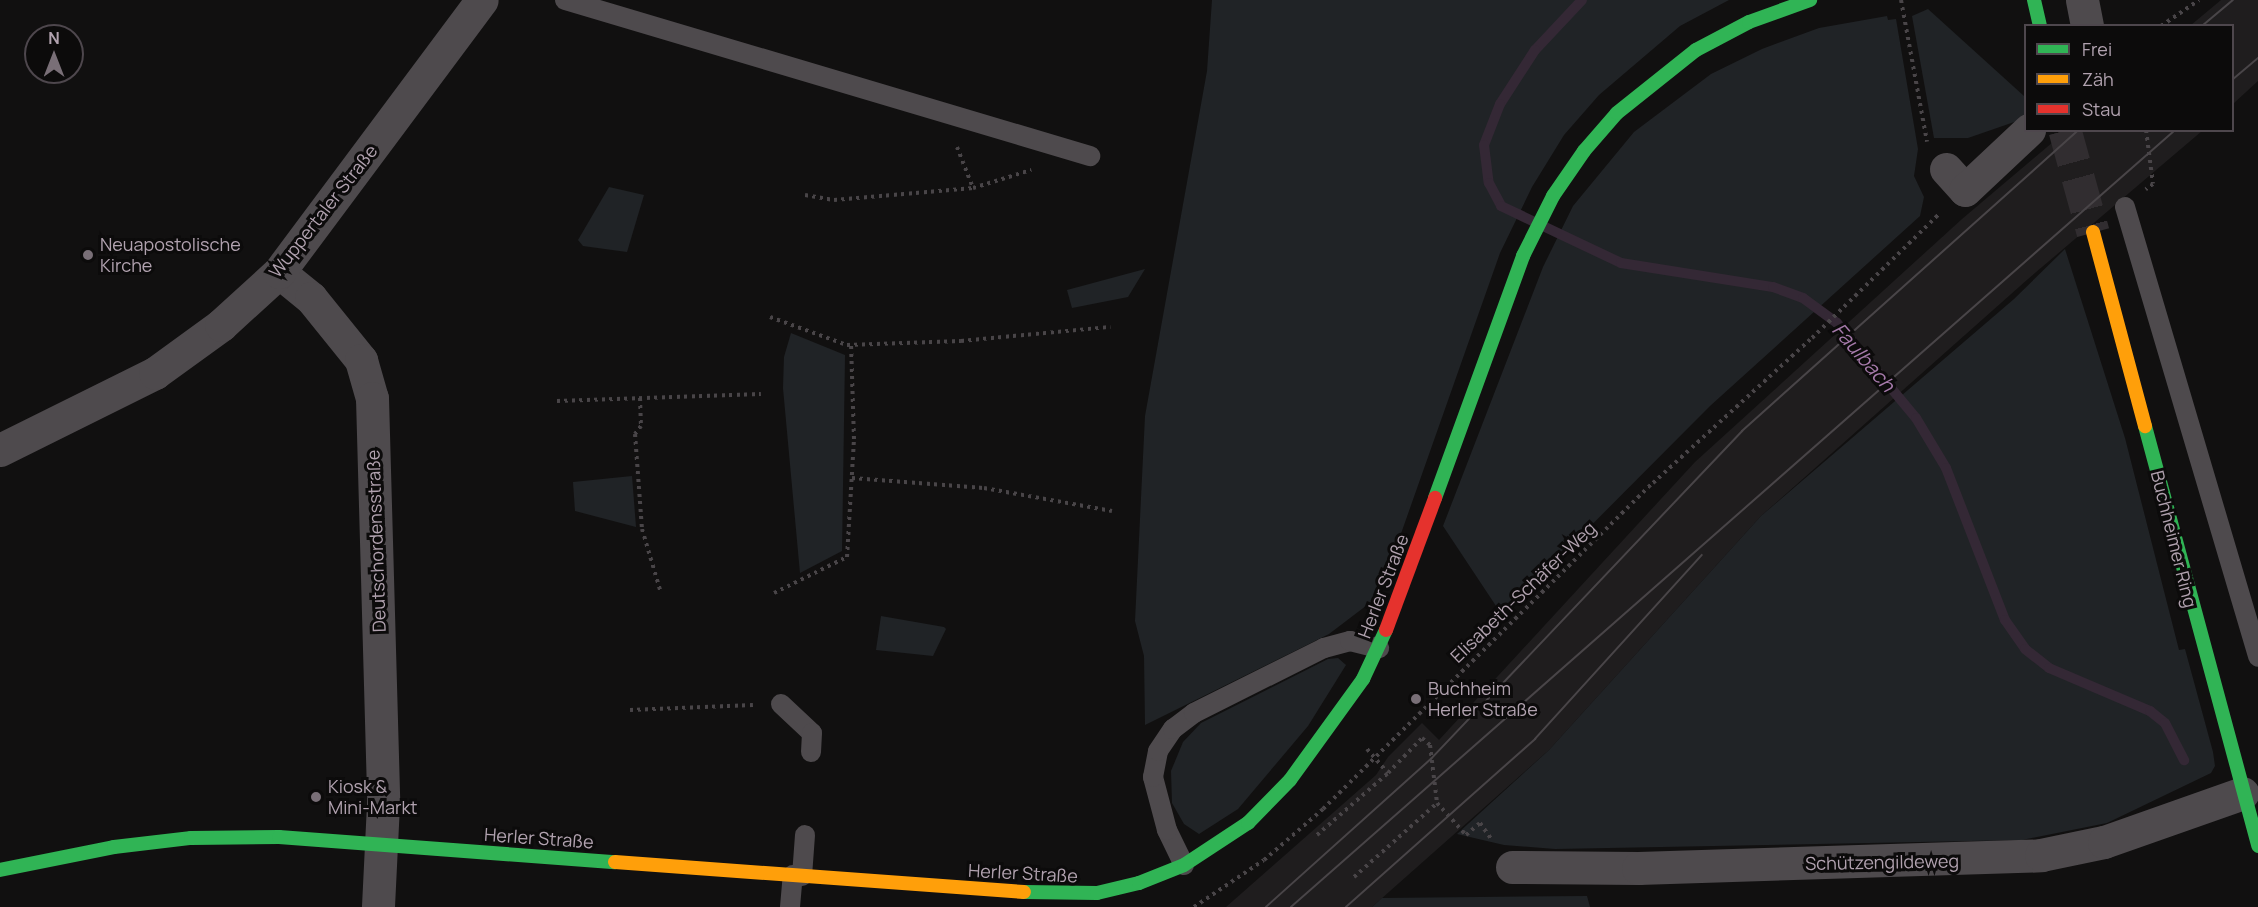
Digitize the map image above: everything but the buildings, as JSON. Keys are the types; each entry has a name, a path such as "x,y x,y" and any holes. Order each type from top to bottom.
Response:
{"street":[{"name":"Wuppertaler Straße","path":"0,450 155,374 221,324 279,272 482,0"},
{"name":"Herler Straße","path":"0,870 114,847 191,838 279,837 1065,895 1097,893 1139,883 1184,865 1248,823 1290,780 1364,679 1379,648 1523,256 1553,196 1584,151 1617,113 1655,80 1696,50 1749,22 1810,0"},
{"path":"2034,0 2040,24"},
{"path":"2082,0 2087,24"},
{"path":"1956,179 2026,132"},
{"name":"Buchheimer Ring","path":"2093,232 2258,846"},
{"name":"Deutschordensstraße","path":"279,272 312,298 360,360 372,398 381,844 378,907"},
{"name":"Schützengildeweg","path":"1512,867 1638,868 2042,855 2250,810"}],"lane":[{"path":"565,0 1090,156"},
{"path":"2125,207 2258,657"},
{"path":"1184,865 1167,830 1154,777 1158,751 1173,729 1194,713 1324,648 1350,641 1379,648"},
{"path":"781,704 812,733 811,752"},
{"path":"790,907 805,835"}],"path":[{"path":"1901,0 1926,141 1956,179"},
{"path":"2164,24 2199,0"},
{"path":"954,116 950,133 968,168 973,188"},
{"path":"2125,207 2153,184 2146,132"},
{"path":"805,195 834,200 973,188 1042,166"},
{"name":"Elisabeth-Schäfer-Weg","path":"1194,907 1264,860 1323,809 1653,483 1812,338 1860,291 1956,179"},
{"path":"770,317 851,345 961,341 1110,327"},
{"path":"774,593 847,557 852,478 851,345"},
{"path":"557,401 761,394"},
{"path":"640,398 641,426 635,434 642,529 661,593"},
{"path":"852,478 984,488 1112,511"},
{"path":"630,710 781,704"},
{"path":"1317,835 1388,773 1422,738 1430,745 1437,803 1466,835 1480,823 1512,867"},
{"path":"1367,749 1388,773"},
{"path":"1354,877 1437,803"}],"shaded area":[{"path":"1212,0 1729,0 1680,26 1599,95 1564,135 1532,187 1500,253 1379,596 1329,634 1145,725 1144,656 1135,621 1145,416 1207,71"},
{"path":"2221,0 2258,0 2258,81 2234,103 2234,24 2192,24"},
{"path":"1928,9 2024,96 2024,114 2020,120 1968,138 1934,138 1912,16"},
{"path":"1887,16 1888,20 1896,19 1918,149 1914,176 1924,197 1920,216 1710,406 1502,615 1443,526 1543,267 1573,206 1634,132 1711,74 1762,49 1819,28"},
{"path":"2065,132 2201,132 2028,279 1761,516 1549,750 1372,907 1226,907 1376,775 1388,757 1422,723 1439,740 1695,462 1962,219"},
{"path":"609,187 644,195 627,252 583,246 578,240"},
{"path":"2065,249 2125,438 2179,650 2185,649 2213,752 2215,766 2211,773 2107,823 2022,840 1555,849 1504,845 1457,834 1549,750 1761,516 2014,299"},
{"path":"1145,269 1128,297 1072,308 1067,290"},
{"path":"791,333 845,355 842,551 800,573 783,388 784,357"},
{"path":"632,476 636,527 575,511 573,482"},
{"path":"881,616 946,629 933,656 876,650"},
{"path":"1338,658 1346,665 1308,726 1238,809 1199,834 1184,824 1172,803 1171,771 1183,742 1201,723 1328,659"},
{"path":"1587,896 1590,907 1372,907 1382,898"}],"waterway":[{"name":"Faulbach","path":"1582,0 1535,50 1500,104 1484,145 1489,183 1501,206 1621,263 1773,287 1803,298 1837,323 1916,418 1946,468 2005,620 2025,649 2049,668 2150,711 2165,723 2184,760"}],"tunnel":[{"path":"2066,132 2093,232"}],"tram line":[{"path":"2204,24 2233,0"},
{"path":"2234,78 2258,58"},
{"path":"1266,907 1431,759 1742,431 2077,132"},
{"path":"1291,907 2173,132"},
{"path":"1346,907 1535,739 1702,555"}],"traffic: fast":[{"path":"1435,498 1523,256 1553,196 1584,151 1617,113 1696,50 1749,22 1810,0"},
{"path":"2034,0 2040,24"},
{"path":"2145,426 2258,846"},
{"path":"1024,892 1097,893 1139,883 1184,865 1248,823 1290,780 1363,679 1386,630"},
{"path":"0,870 114,847 191,838 279,837 615,862"}],"traffic: slow":[{"path":"2093,232 2145,426"},
{"path":"615,862 1024,892"}],"traffic: jam":[{"path":"1386,630 1435,498"}],"place":[{"name":"Neuapostolische Kirche","path":"88,255"},
{"name":"Buchheim Herler Straße","path":"1416,699"},
{"name":"Kiosk & Mini-Markt","path":"316,797"}]}
